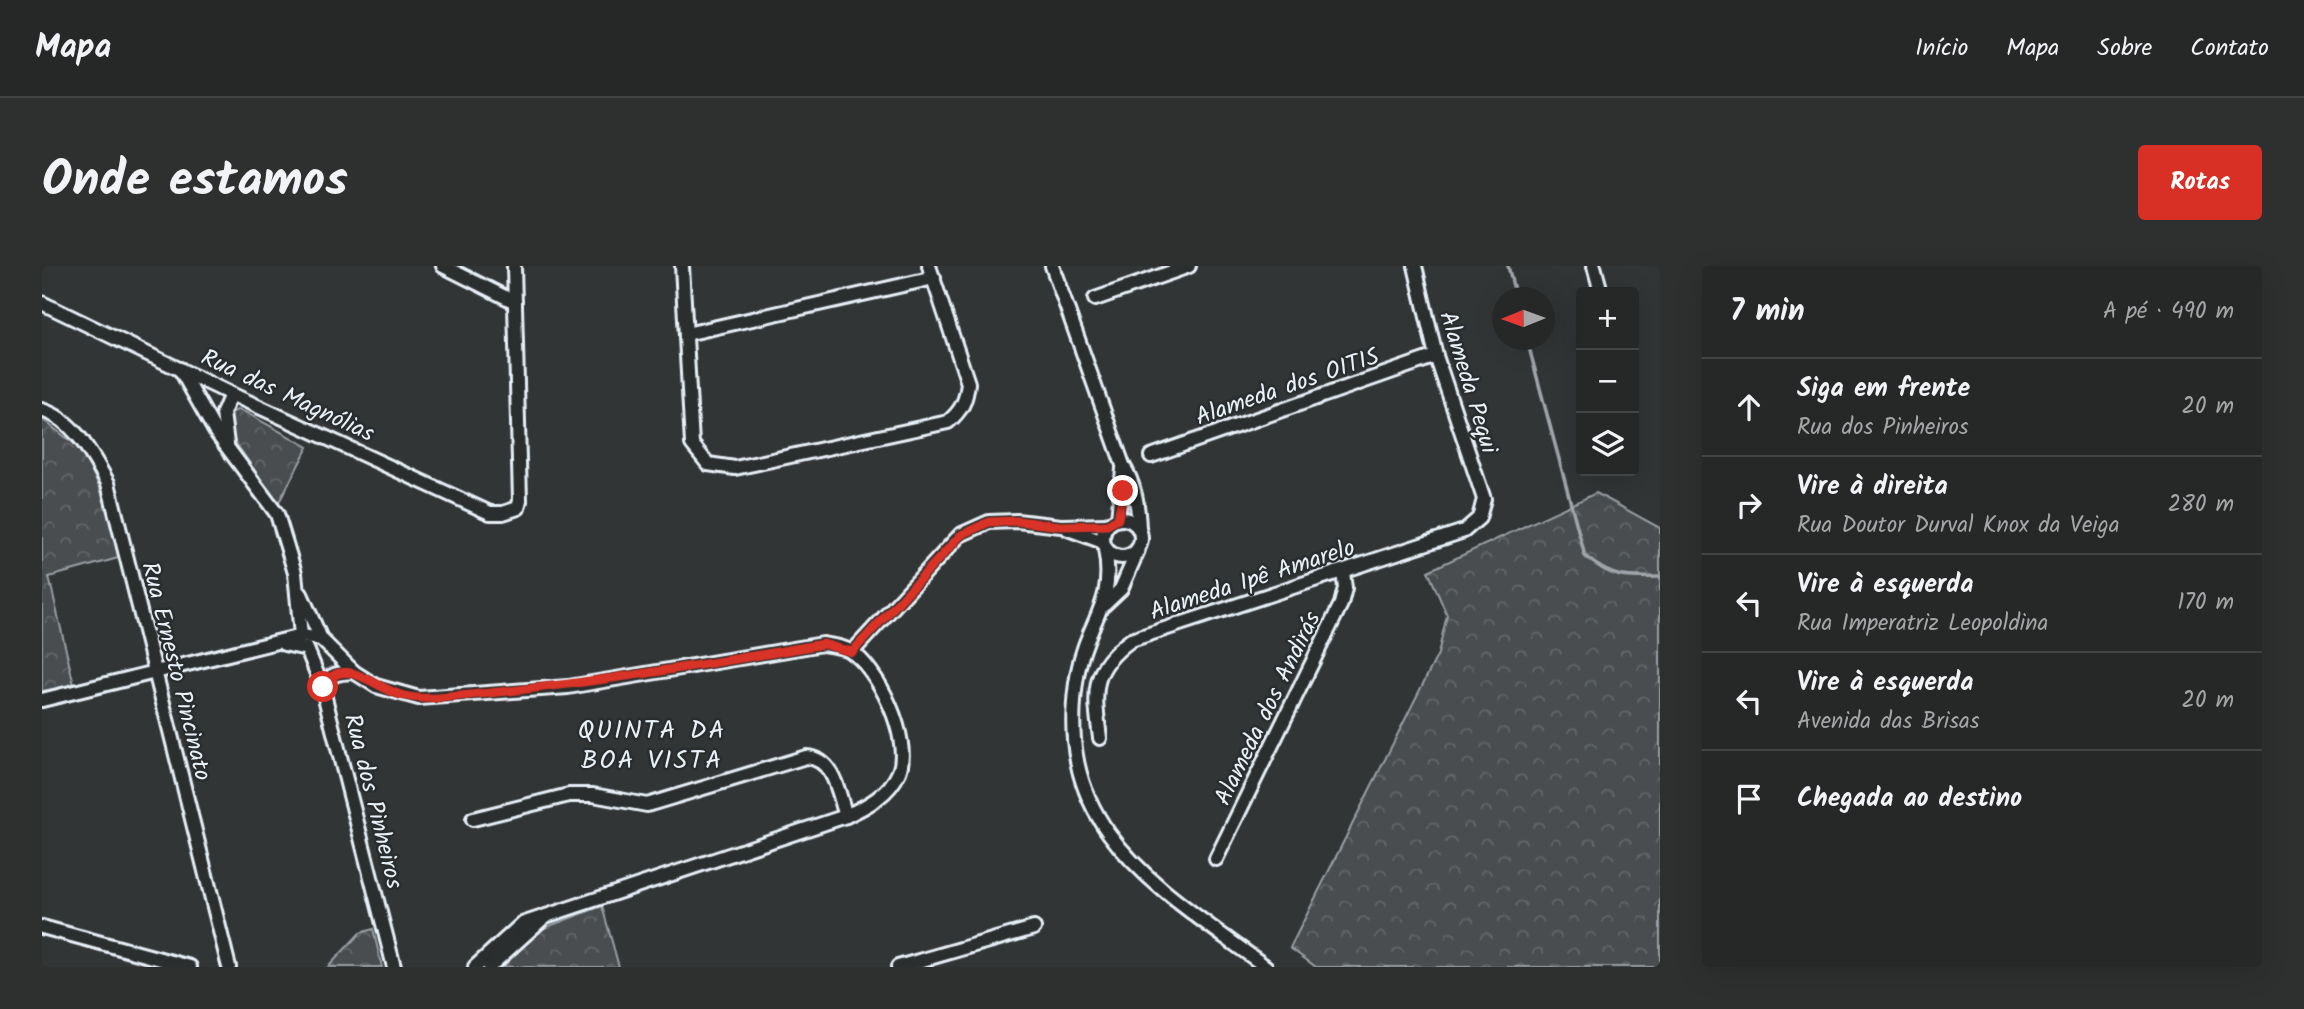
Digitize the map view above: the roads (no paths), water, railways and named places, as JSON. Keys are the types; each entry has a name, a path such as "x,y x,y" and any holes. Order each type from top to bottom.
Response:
{"street":[{"path":"443,266 515,302 514,266"},
{"path":"682,266 692,444 699,457 718,468 735,468 948,422 966,401 968,383 931,272 686,334"},
{"path":"1052,266 1138,504 1140,546 1121,589 1104,605"},
{"path":"1095,299 1189,266"},
{"name":"Alameda Pequi","path":"1415,266 1436,356 1484,499 1483,509"},
{"path":"1594,266 1600,287"},
{"name":"Rua das Magnólias","path":"42,303 231,394 490,513 503,513 518,508 515,302"},
{"name":"Alameda dos OITIS","path":"1151,456 1436,356"},
{"path":"180,369 209,423 276,514 298,588 321,639 354,672 376,686 401,695 440,698 568,687 823,644 852,652 874,674 886,696 901,739 901,768 882,794 846,816 541,920 522,924 475,967"},
{"path":"227,444 223,413 231,394"},
{"name":"Rua Ernesto Pincinato","path":"42,410 70,426 87,446 107,483 229,967"},
{"path":"1123,465 1123,491 1104,545 1109,569 1104,605 1079,668 1073,747 1080,782 1100,820 1125,856 1167,892 1266,967"},
{"name":"Alameda Ipê Amarelo","path":"1100,738 1096,687 1102,668 1131,640 1464,531 1472,526 1483,509"},
{"path":"852,652 961,535 989,522 1017,521 1061,526 1130,520 1139,528"},
{"path":"1061,526 1104,545 1123,558 1140,546"},
{"name":"Alameda dos Andirás","path":"1216,859 1341,604 1345,588 1343,572"},
{"path":"298,588 301,636"},
{"path":"42,699 301,636 321,639"},
{"path":"276,642 307,649 323,687"},
{"name":"Rua dos Pinheiros","path":"354,672 336,673 328,677 323,687 394,967"},
{"path":"473,819 569,795 593,795 647,805 806,757 823,761 829,768 846,816"},
{"path":"489,967 541,920"},
{"path":"42,927 190,967"},
{"path":"898,967 1034,928"}],"waterway":[{"path":"1508,266 1513,287"},
{"path":"1530,350 1585,556 1603,569 1620,576 1660,577"}],"district":[{"name":"QUINTA DA BOA VISTA","path":"652,744"}]}
